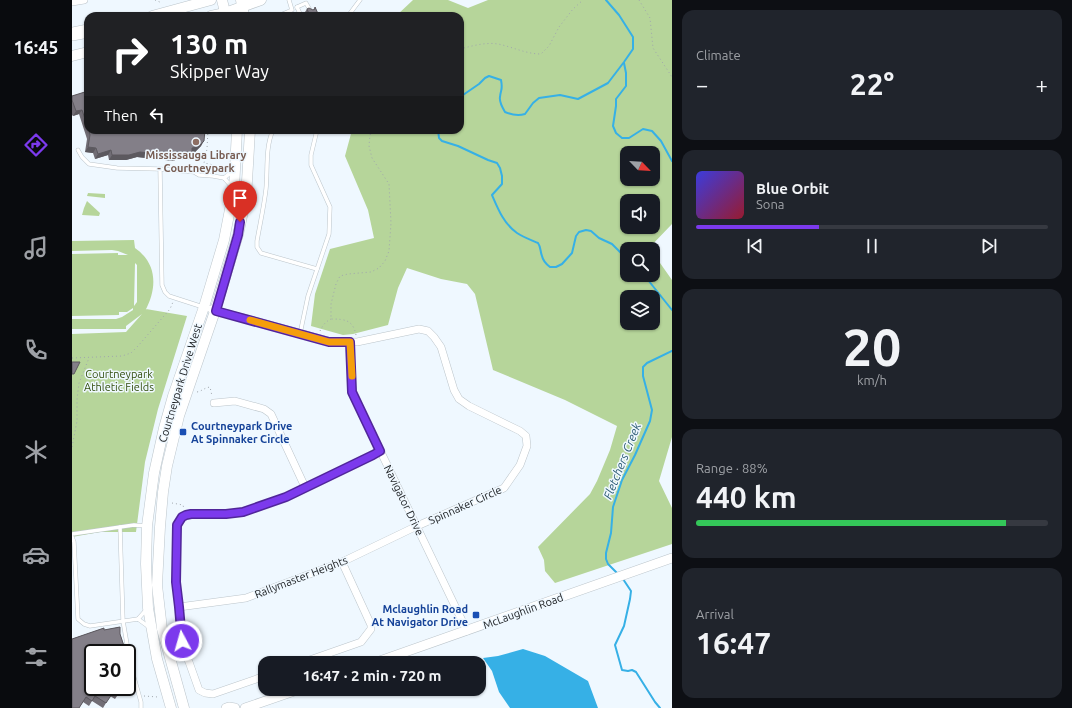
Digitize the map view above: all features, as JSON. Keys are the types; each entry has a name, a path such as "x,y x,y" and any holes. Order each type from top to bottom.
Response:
{"highway":[{"path":"72,34 84,32"}],"main road":[{"path":"167,12 211,0"},
{"path":"222,0 224,12"},
{"path":"232,12 261,0"},
{"path":"72,40 84,36"},
{"path":"72,56 84,53"},
{"name":"Courtneypark Drive West","path":"171,708 157,659 148,608 146,564 148,526 154,473 173,396 204,307 224,240 234,189 237,134"},
{"name":"Courtneypark Drive West","path":"184,708 162,629 157,585 163,492 167,466 182,409 216,311 238,235 246,197 250,134"},
{"path":"148,526 160,527"}],"street":[{"path":"72,2 84,0"},
{"name":"Spinnaker Circle","path":"204,307 329,342 353,342 419,329 428,332 434,337 441,347 454,390 459,399 469,406 520,431 526,436 527,446 520,465 504,488 417,526"},
{"name":"Navigator Drive","path":"353,342 352,392 467,631"},
{"path":"214,403 235,401 264,409 271,414 305,487"},
{"path":"258,678 213,694 205,694 199,690 184,652 176,582 177,525 182,517 186,515 243,512 286,497 380,451"},
{"name":"Rallymaster Heights","path":"179,607 246,598 342,562 417,526"},
{"name":"McLaughlin Road","path":"394,656 672,558"},
{"path":"321,656 361,642 371,630 371,625 342,562"},
{"path":"245,708 280,696"},
{"path":"226,708 235,708"}],"lane":[{"path":"289,0 292,10 306,2 310,10"},
{"path":"351,12 360,0"},
{"path":"298,7 300,12"},
{"path":"271,134 268,148 266,188 257,248 261,252 317,269"},
{"path":"300,334 308,296 329,234 330,207 311,165 311,156 316,134"},
{"path":"78,150 89,164 117,168 160,169 194,172 199,175 224,178 234,189"},
{"path":"160,169 162,285 165,292 169,296 204,307"},
{"path":"224,178 235,169"},
{"path":"148,526 134,525 72,535 74,542 78,619 84,624 90,626 138,619 148,608"},
{"path":"120,527 123,621 131,667 141,702 141,708"},
{"path":"138,619 152,629"}],"path":[{"path":"155,0 162,3"},
{"path":"464,48 481,44 497,44 534,54 541,54 549,46 559,27 573,9 583,0"},
{"path":"638,0 650,18 653,48 672,77"},
{"path":"208,134 204,163 214,165"},
{"path":"332,319 331,304 336,284 340,276 371,272 379,268 385,261 389,251 389,184 372,158 369,146 371,134"},
{"path":"72,358 122,356 131,352 170,310 175,298"},
{"path":"315,338 327,321 332,319 343,319 355,328 353,342"},
{"path":"72,447 77,421 79,383 90,358"},
{"path":"197,392 204,388 210,387 214,403"},
{"path":"172,504 183,505 186,515"},
{"path":"139,696 158,696"}],"green space":[{"path":"413,0 448,0 468,8 488,0 672,0 672,224 655,242 620,242 620,282 660,282 660,263 672,280 672,437 659,481 672,508 672,544 555,583 545,571 544,560 538,547 590,494 610,450 617,426 565,400 493,370 475,294 467,284 441,279 407,268 398,288 388,325 343,335 311,326 315,294 330,249 374,238 368,210 345,156 351,134 464,134 464,12 400,12"},
{"path":"88,193 105,194 105,198 87,196"},
{"path":"87,201 100,213 99,216 82,215"},
{"name":"Courtneypark Athletic Fields","path":"134,240 135,248 143,254 148,262 153,277 152,294 146,309 187,316 158,409 145,462 136,532 100,532 72,537 72,334 126,332 142,314 126,326 126,329 72,329 72,319 116,319 133,310 133,308 127,312 119,312 119,315 72,316 72,254 118,253 118,255 128,255 112,250 72,251 72,241","holes":["135,263 137,265 137,302 134,306"]}],"water":[{"path":"523,649 545,656 588,681 598,708 510,708 499,692 492,671 486,662 486,658"}],"building":[{"path":"315,7 317,12 308,12 307,9 309,8 313,10"},
{"path":"84,92 84,116 82,110 76,111 72,96"},
{"path":"205,134 204,141 198,147 192,148 192,155 178,154 177,156 140,152 129,155 112,155 111,150 98,154 96,148 88,147 90,135"},
{"path":"72,362 80,362 74,374 72,374"},
{"path":"120,627 120,634 123,644 84,644 84,696 95,696 92,701 86,697 79,708 72,708 72,639 104,628 104,630"},
{"path":"95,696 111,696 106,703"}],"waterway":[{"name":"Fletchers Creek","path":"464,94 489,76 501,80 502,87 500,101 505,112 520,115 525,114 533,103 539,98 560,95 578,99 608,83 633,49 633,37 619,15 606,0"},
{"path":"624,63 626,86 616,99 613,126 616,133 622,138 629,138 643,129 652,131 661,141 672,161"},
{"name":"Fletchers Creek","path":"438,134 439,138 442,141 458,146 497,163 502,176 502,184 492,195 499,211 512,229 522,236 538,243 543,259 550,267 556,267 562,264 572,253 576,236 579,232 586,230 591,231 599,238 612,244 620,252"},
{"name":"Fletchers Creek","path":"650,282 672,310"},
{"name":"Fletchers Creek","path":"618,574 608,564 606,553 611,533 613,507 622,480 650,421 652,410 643,376 643,367 647,363 672,351"},
{"name":"Fletchers Creek","path":"623,579 631,591 624,626 615,645 622,670 632,670 636,672 660,708"}],"slow traffic":[{"path":"250,320 329,342 350,342 352,376"}],"place":[{"name":"Mississauga Library - Courtneypark","path":"196,142"},
{"name":"Courtneypark Drive At Spinnaker Circle","path":"183,432"},
{"name":"Mclaughlin Road At Navigator Drive","path":"476,615"}],"route":[{"path":"182,641 176,582 177,525 182,517 191,514 226,514 243,512 286,497 380,451 352,392 350,342 329,342 216,311 238,235 240,222"}]}
